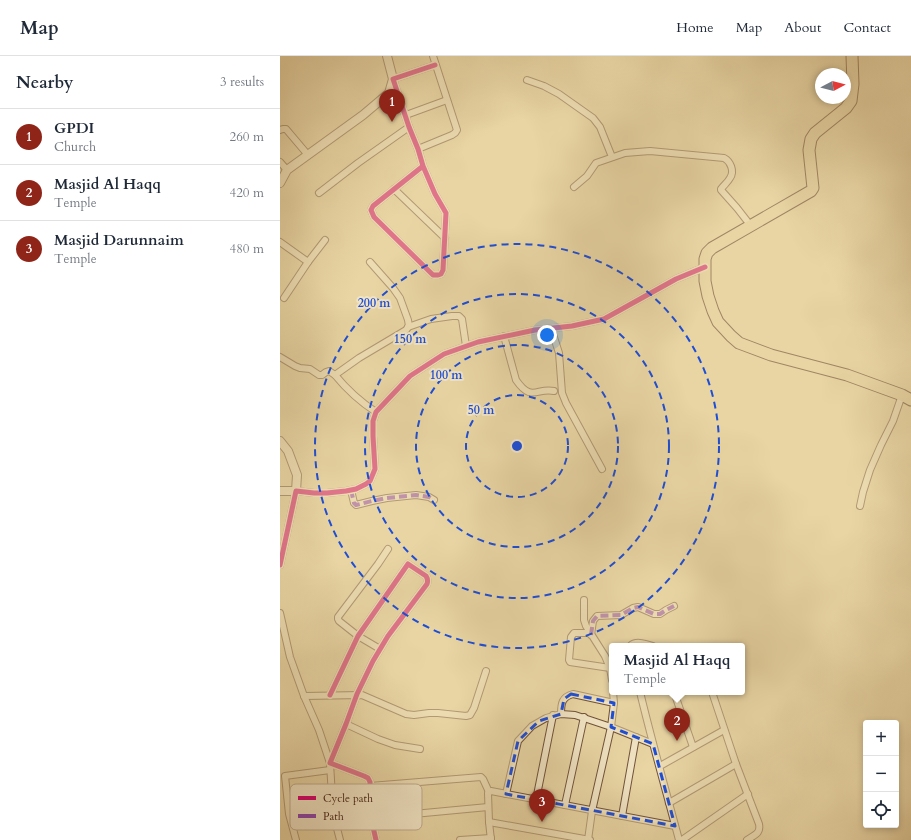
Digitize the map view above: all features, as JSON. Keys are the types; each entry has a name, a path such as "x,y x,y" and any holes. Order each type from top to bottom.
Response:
{"highway":[{"path":"852,56 854,84 851,101 846,108 815,133 811,139 809,150 813,188 811,191 712,248 707,254 705,266 707,288 713,311 718,322 739,343 771,355 847,375 906,397"}],"street":[{"path":"387,56 423,166 446,213 443,270 441,274 438,275 433,275 374,217 371,212 373,206 423,166"},
{"path":"418,149 455,133 457,130 433,56"},
{"path":"393,78 435,65"},
{"path":"280,183 287,170 363,115 389,93 393,78"},
{"path":"526,80 544,86 559,94 593,118 600,127 612,157"},
{"path":"406,115 447,100"},
{"path":"319,193 410,126"},
{"path":"280,130 283,128 286,129 308,155"},
{"path":"574,187 587,176 596,163 625,152 644,151 725,158 730,165 731,175 730,179 721,190 751,226"},
{"path":"280,162 287,170"},
{"path":"394,189 445,238"},
{"path":"284,298 325,240"},
{"path":"280,242 308,262"},
{"path":"370,262 400,298 408,320 408,327"},
{"path":"280,491 327,493 351,490 370,481 375,469 373,420 376,412 410,376 444,354 478,342 504,336 535,330 572,326 604,318 676,279 705,266"},
{"path":"335,375 359,358 406,330 408,327 431,319 459,316 462,319 466,346"},
{"path":"551,328 559,353 562,393 602,469"},
{"path":"504,336 516,380 520,386 531,393 549,390 554,391"},
{"path":"280,357 295,366 310,369 319,375 329,371 331,372 350,392 376,412"},
{"path":"860,506 870,470 906,397"},
{"path":"280,442 288,451 297,475 296,491 280,565"},
{"path":"351,490 354,503 356,505 387,498 416,495 429,497 434,500"},
{"path":"380,649 358,636 339,621 338,617 388,549"},
{"path":"330,695 358,636 408,564 426,576 428,581 427,584 388,636 357,694 330,766"},
{"path":"584,600 584,620 586,626 609,666"},
{"path":"591,634 596,616 621,615 633,608 638,607 654,614 660,614 674,606"},
{"path":"280,613 290,657 304,696 319,730 330,766 331,784"},
{"path":"591,634 574,633 571,637 570,662 609,668"},
{"path":"304,696 357,694 366,696 406,714 414,715 438,713 466,716 470,715 474,708 486,671"},
{"path":"561,714 561,707 564,699 573,694 614,703"},
{"path":"489,822 589,840 592,811 611,727 614,703 613,695"},
{"path":"641,695 679,840"},
{"path":"675,695 693,747"},
{"path":"713,695 736,764 759,824 760,829 757,834 747,840"},
{"path":"506,794 518,741 532,726 546,718 561,714 575,715 611,727 653,744"},
{"path":"536,800 553,716"},
{"path":"565,805 584,718"},
{"path":"346,724 395,745 420,749"},
{"path":"660,766 724,730"},
{"path":"622,816 636,738"},
{"path":"669,804 736,764"},
{"path":"290,818 282,776 330,766 364,776 368,778 370,784"},
{"path":"395,784 481,777 489,792 488,807 491,839 460,840"},
{"path":"489,792 494,791 675,826"},
{"path":"682,840 748,794"},
{"path":"422,813 488,807"},
{"path":"293,830 296,840"},
{"path":"337,830 340,840"},
{"path":"374,830 376,840"}],"highlighted area":[{"path":"571,694 614,703 611,727 653,744 675,826 506,794 518,741 539,721 561,714 564,699"}],"marked path":[{"path":"351,490 354,503 356,505 387,498 416,495 429,497 434,500"},
{"path":"591,635 593,621 597,616 621,615 633,608 638,607 654,614 660,614 674,606"}],"cycle path":[{"path":"423,166 373,206 371,210 374,217 433,275 438,275 441,274 443,270 446,213 435,194 423,166 393,79 435,65"},
{"path":"280,565 296,491 314,493 346,491 356,489 370,481 375,469 373,421 376,412 410,376 444,354 478,342 535,330 572,326 604,319 676,279 705,267"},
{"path":"330,695 358,636 408,564 426,576 428,580 427,584 388,636 373,661 357,694 330,763 368,778 370,784"},
{"path":"374,830 376,840"}],"place":[{"name":"GPDI","path":"392,122"},
{"name":"Masjid Al Haqq","path":"677,741"},
{"name":"Masjid Darunnaim","path":"542,822"}]}
